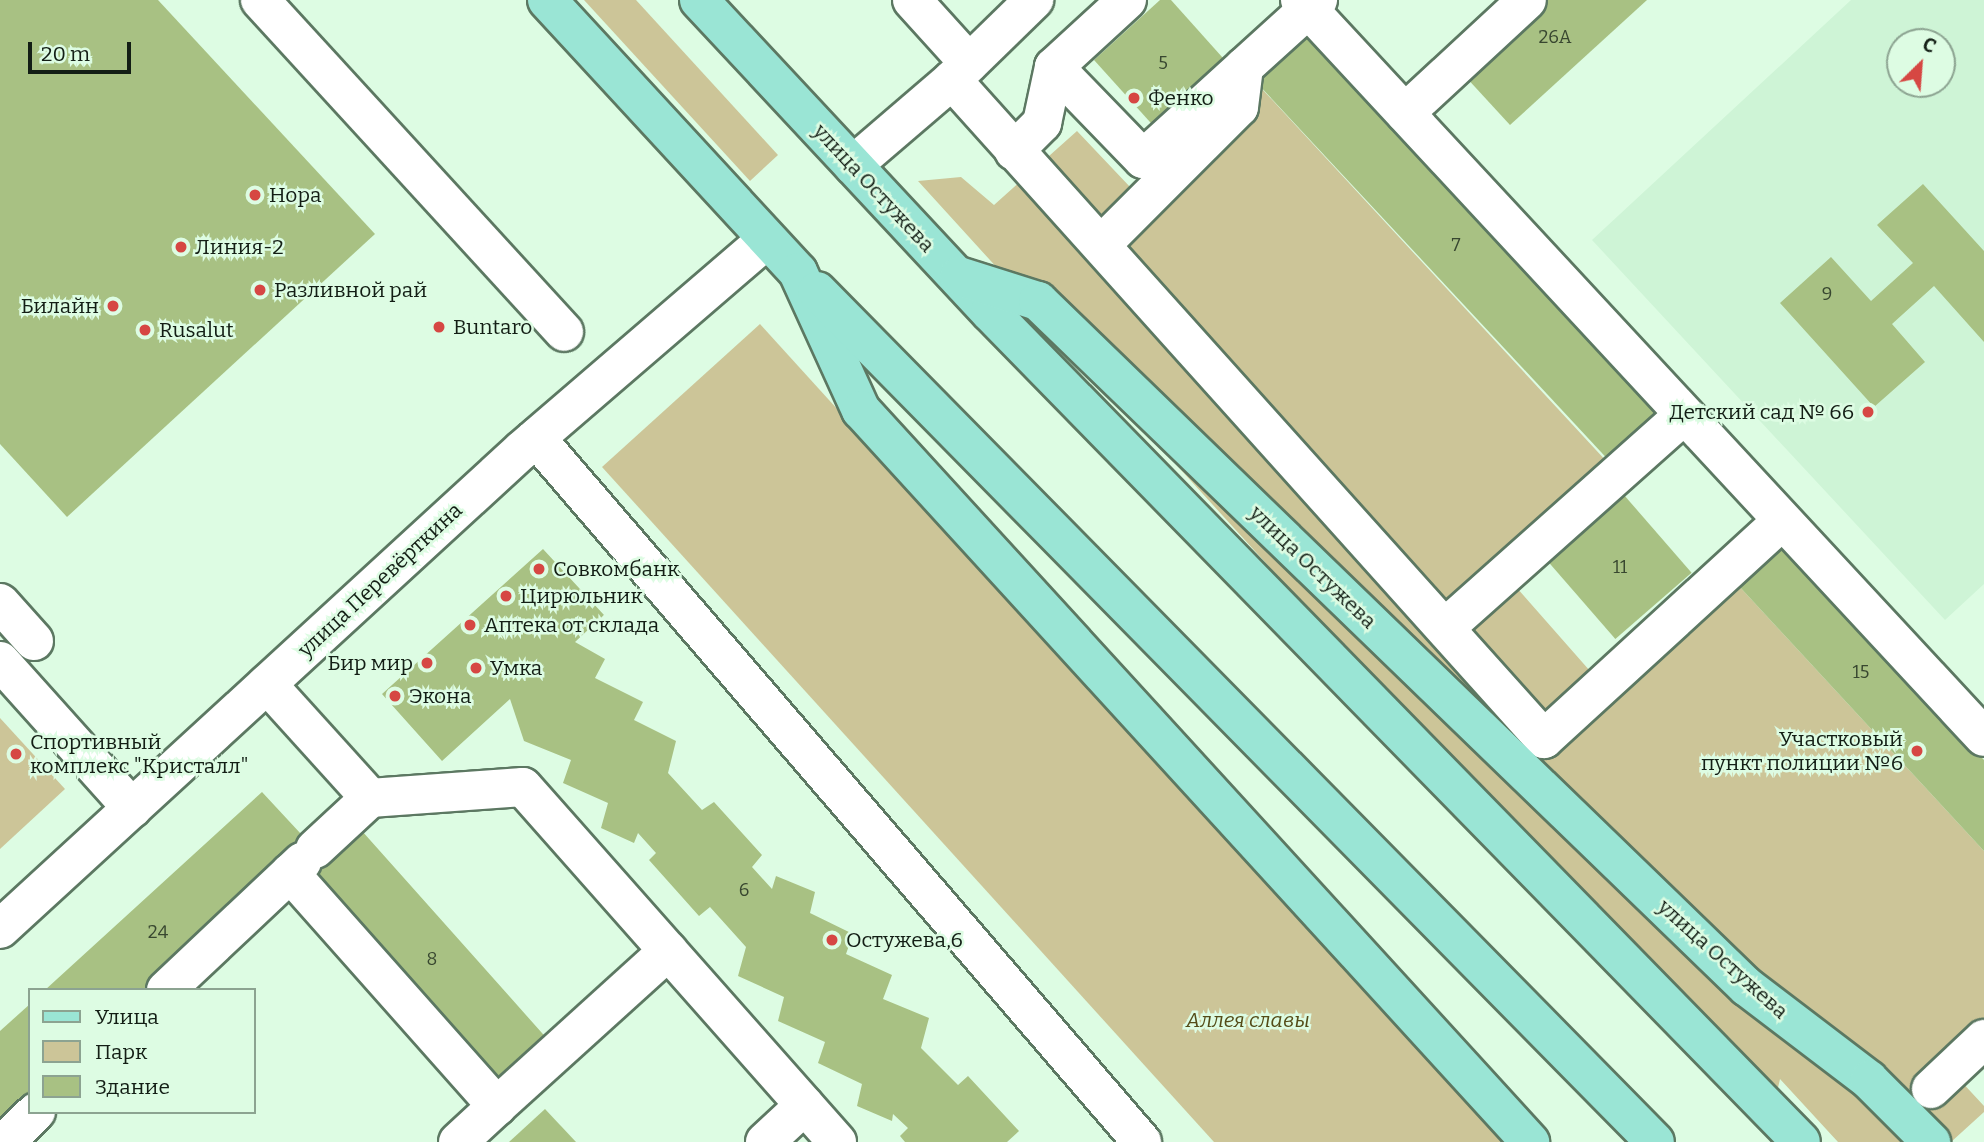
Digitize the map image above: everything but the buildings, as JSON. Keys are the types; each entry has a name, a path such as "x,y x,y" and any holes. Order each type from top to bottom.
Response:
{"main road":[{"path":"547,0 798,272 1655,1142"},
{"name":"улица Остужева","path":"699,0 953,274 1038,301 1747,987 1869,1080 1931,1142"},
{"path":"798,272 861,410 1530,1142"},
{"path":"953,274 1801,1142"}],"street":[{"path":"260,0 564,332"},
{"path":"912,0 1014,151 1446,627 1544,739 1782,521"},
{"path":"853,165 961,71 1034,0"},
{"path":"1014,151 1042,123 1055,67 1127,0"},
{"path":"1405,113 1527,0"},
{"path":"1055,67 1143,159 1244,67 1309,3 1405,113 1782,521 1977,715"},
{"path":"1101,245 1239,107 1244,67"},
{"name":"улица Перевёрткина","path":"0,929 536,438 767,239"},
{"path":"1446,627 1684,415"},
{"path":"536,438 1142,1142"},
{"path":"0,603 34,641"},
{"path":"0,661 132,808"},
{"path":"267,684 370,797"},
{"path":"168,988 370,797 523,788 837,1142"},
{"path":"302,861 497,1105"},
{"path":"458,1142 668,951"},
{"path":"1931,1088 1984,1039"},
{"path":"765,1142 805,1105"},
{"path":"5,1142 34,1114"}],"shaded area":[{"name":"Детский сад № 66","path":"1851,0 1984,0 1984,584 1945,620 1592,240"}],"green space":[{"path":"584,0 636,0 778,155 750,181"},
{"path":"1250,76 1608,463 1495,563 1612,696 1738,585 1984,851 1984,1029 1946,1065 1984,1106 1984,1112 1951,1142 1838,1142 1780,1079 1771,1118 918,181 961,177 994,205 1077,131 1131,188"},
{"name":"Аллея славы","path":"760,324 1503,1142 1214,1142 602,467"},
{"name":"Спортивный комплекс \"Кристалл\"","path":"0,718 65,789 0,849"}],"place":[{"name":"Фенко","path":"1134,98"},
{"name":"Нора","path":"255,195"},
{"name":"Линия-2","path":"181,247"},
{"name":"Разливной рай","path":"260,290"},
{"name":"Билайн","path":"113,306"},
{"name":"Buntaro","path":"439,327"},
{"name":"Rusalut","path":"145,330"},
{"name":"Детский сад № 66","path":"1868,412"},
{"name":"Совкомбанк","path":"539,569"},
{"name":"Цирюльник","path":"506,596"},
{"name":"Аптека от склада","path":"470,625"},
{"name":"Бир мир","path":"427,663"},
{"name":"Умка","path":"476,668"},
{"name":"Экона","path":"395,696"},
{"name":"Участковый пункт полиции №6","path":"1917,751"},
{"name":"Спортивный комплекс \"Кристалл\"","path":"16,754"},
{"name":"Остужева,6","path":"832,940"}]}
